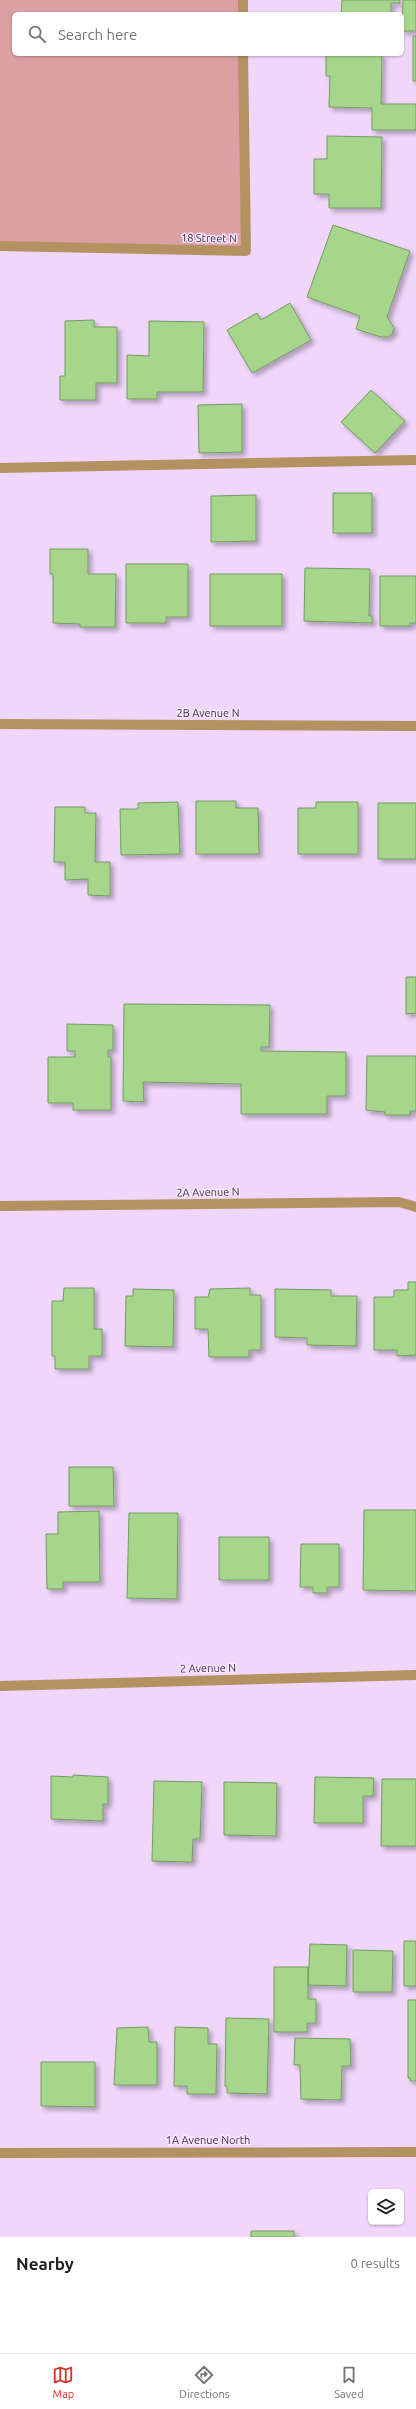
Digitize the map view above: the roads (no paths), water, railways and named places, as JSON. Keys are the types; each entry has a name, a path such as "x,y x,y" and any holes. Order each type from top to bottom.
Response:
{"street":[{"path":"243,0 243,12"},
{"name":"18 Street N","path":"0,246 246,251 243,56"},
{"path":"0,468 416,460"},
{"name":"2B Avenue N","path":"0,724 416,726"},
{"name":"2A Avenue N","path":"0,1206 399,1202 416,1207"},
{"name":"2 Avenue N","path":"0,1686 416,1675"},
{"name":"1A Avenue North","path":"0,2153 416,2152"}]}
